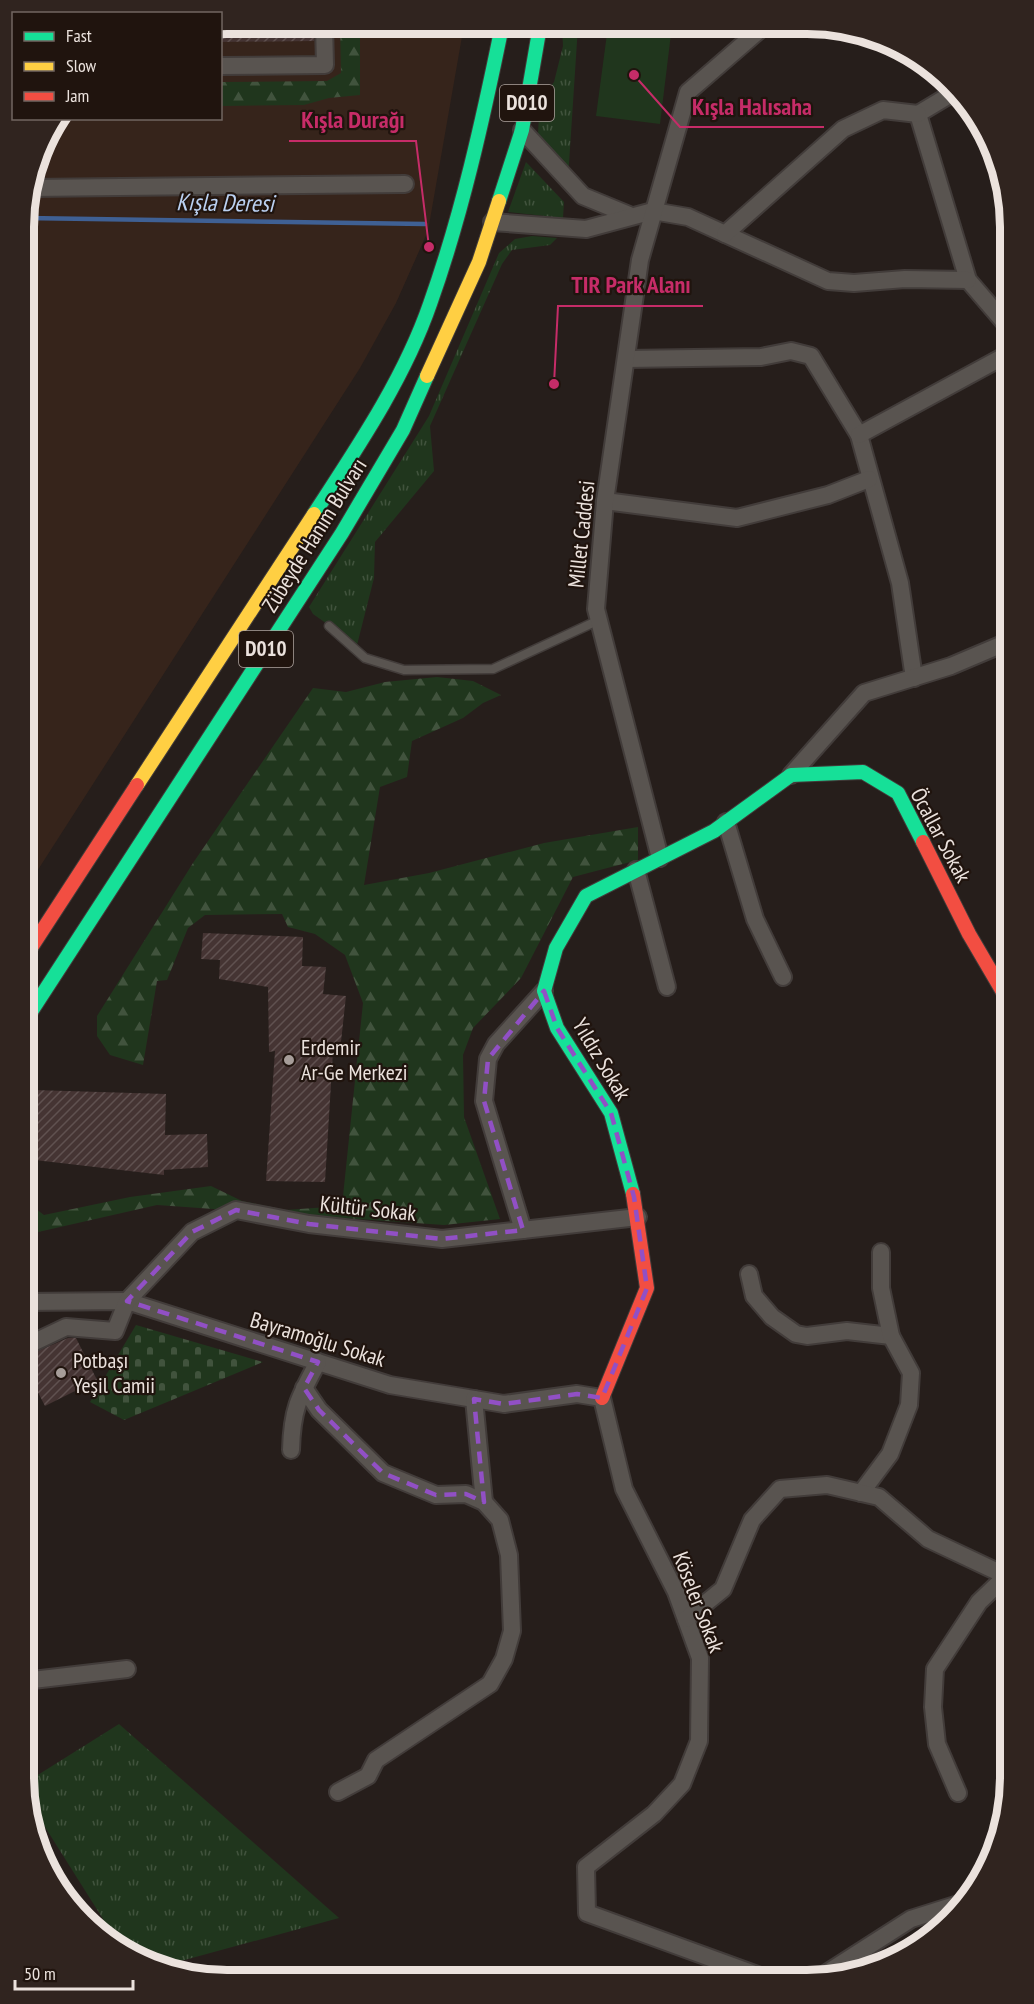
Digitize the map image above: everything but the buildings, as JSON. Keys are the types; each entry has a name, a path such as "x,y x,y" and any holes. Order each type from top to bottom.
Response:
{"main road":[{"name":"Zübeyde Hanım Bulvarı","path":"34,1007 342,533 404,430 479,262 522,130 539,34"},
{"name":"Zübeyde Hanım Bulvarı","path":"34,943 342,471 394,384 430,305 454,226 485,109 499,35"},
{"name":"Öcallar Sokak","path":"791,775 863,772 898,793 969,934 1000,986"},
{"path":"544,991 556,948 586,896 726,822 791,775"},
{"name":"Yıldız Sokak","path":"544,991 557,1028 611,1113 638,1217 647,1288 602,1398"}],"street":[{"name":"Millet Caddesi","path":"660,858 596,609 606,501 640,260 688,92 756,34"},
{"path":"222,66 325,65 324,35"},
{"path":"725,234 843,129 883,110 918,114 948,96"},
{"path":"918,114 968,280 1000,317"},
{"path":"522,130 583,195 629,216"},
{"path":"39,188 405,184"},
{"path":"492,222 586,229 653,211 688,217 828,281 854,283 904,279 968,280"},
{"path":"626,358 761,357 791,351 811,356 859,435 869,479 900,583 914,678"},
{"path":"859,435 1000,358"},
{"path":"606,501 737,518 828,495 869,479"},
{"path":"791,775 864,693 951,666 1000,645"},
{"path":"726,822 754,920 783,976"},
{"path":"636,870 667,987"},
{"path":"523,1230 484,1101 488,1059 496,1044 544,991"},
{"name":"Kültür Sokak","path":"127,1301 192,1232 236,1210 309,1224 442,1239 638,1217"},
{"path":"861,1493 890,1454 909,1405 912,1373 891,1335 881,1288 880,1252"},
{"path":"749,1275 754,1296 772,1317 796,1334 807,1336 847,1330 891,1335"},
{"path":"34,1342 66,1327 115,1330 127,1301"},
{"name":"Bayramoğlu Sokak","path":"34,1302 127,1301 390,1385 504,1404 577,1394 602,1398"},
{"path":"291,1450 292,1420 304,1388 318,1362"},
{"path":"304,1388 318,1410 383,1473 436,1495 466,1494 484,1502 500,1520 509,1555 512,1631 504,1659 490,1684 376,1760 368,1776 338,1792"},
{"name":"Köseler Sokak","path":"602,1398 624,1489 676,1592 700,1658 699,1741 682,1784 654,1814 586,1867 587,1913 744,1970"},
{"path":"474,1399 484,1502"},
{"path":"686,1619 723,1589 752,1520 780,1489 827,1485 879,1497 928,1539 999,1575"},
{"path":"958,1793 937,1744 933,1707 935,1670 979,1602 999,1585"},
{"path":"34,1680 127,1669"},
{"path":"836,1967 910,1919 948,1907"}],"lane":[{"path":"329,626 365,658 404,670 493,669 599,620"}],"highlighted area":[{"path":"544,991 557,1028 611,1113 634,1197 647,1288 602,1398 577,1394 504,1404 474,1399 484,1502 466,1494 436,1495 383,1473 319,1410 304,1388 318,1362 127,1301 192,1232 236,1210 309,1224 442,1239 523,1230 484,1101 488,1059"}],"shaded area":[{"path":"222,35 462,35 428,231 396,303 360,368 34,876 34,228 41,178 49,154 67,120 222,120"}],"green space":[{"path":"562,34 577,34 568,179 547,151 538,133 540,101 554,82 563,46"},
{"path":"607,34 671,34 660,124 596,116"},
{"path":"340,35 360,35 360,95 329,98 304,105 222,106 222,82 327,81 341,73"},
{"path":"526,162 564,202 563,218 508,212"},
{"path":"532,236 557,238 550,245 512,250 502,264 430,426 434,471 375,542 374,578 357,645 313,614 309,607 429,416 499,253 515,239"},
{"path":"437,677 473,681 501,695 483,703 463,718 412,741 407,777 380,787 364,885 429,873 544,843 638,827 638,860 573,877 521,978 473,1028 463,1055 464,1117 500,1219 444,1225 157,1205 34,1233 34,1208 44,1215 130,1197 211,1186 242,1201 286,1210 342,1206 363,1003 345,955 315,934 288,927 282,914 205,915 188,928 167,980 157,981 143,1065 110,1055 97,1036 97,1016 193,863 313,688 346,692 385,682"},
{"path":"136,1325 263,1362 124,1420 90,1402"},
{"path":"119,1724 339,1918 176,1962 154,1955 131,1944 110,1930 39,1817 34,1777"}],"waterway":[{"name":"Kışla Deresi","path":"35,218 425,224"}],"traffic: fast":[{"path":"499,201 522,130 539,34"},
{"path":"314,514 347,464 393,386 430,304 462,201 500,35"},
{"path":"34,1007 342,533 403,430 427,376"},
{"path":"633,1194 611,1113 557,1028 544,991 556,948 586,896 714,831 791,775 863,772 898,793 923,842"}],"traffic: slow":[{"path":"427,376 479,262 499,201"},
{"path":"137,785 314,514"}],"traffic: jam":[{"path":"34,943 137,785"},
{"path":"923,842 969,934 1000,986"},
{"path":"602,1398 647,1288 633,1194"}],"place":[{"name":"Kışla Halısaha","path":"634,75"},
{"name":"Kışla Durağı","path":"429,247"},
{"name":"TIR Park Alanı","path":"554,384"},
{"name":"Erdemir Ar-Ge Merkezi","path":"289,1060"},
{"name":"Potbaşı Yeşil Camii","path":"61,1373"}]}
